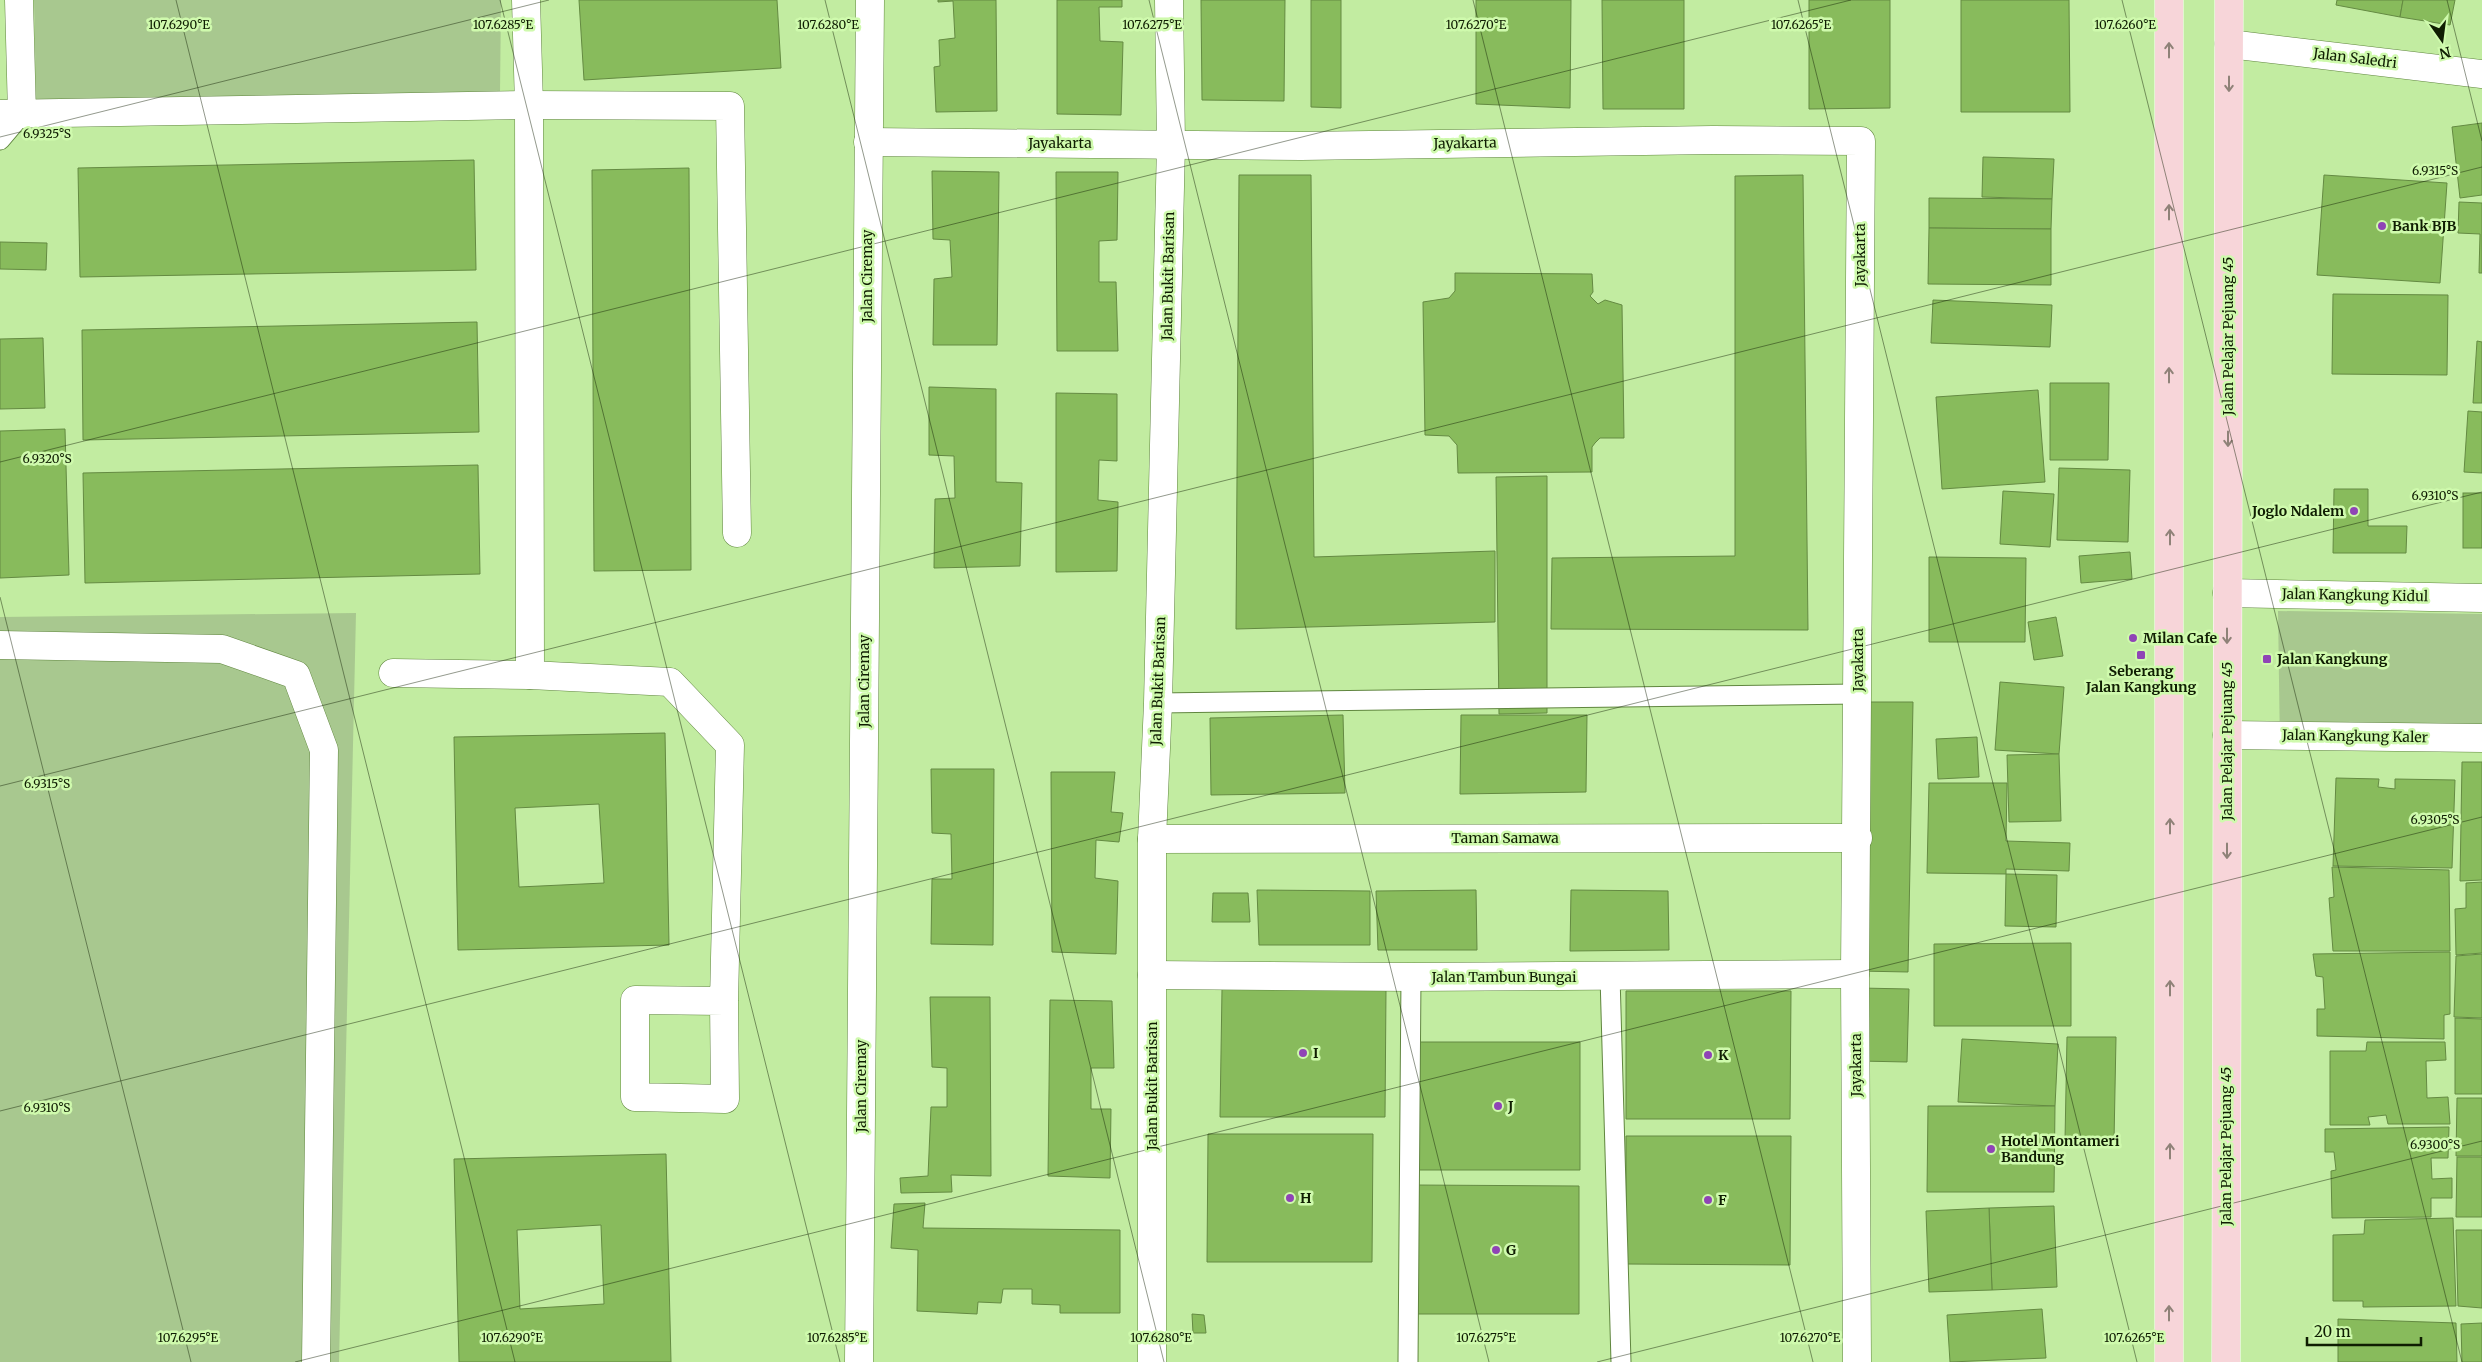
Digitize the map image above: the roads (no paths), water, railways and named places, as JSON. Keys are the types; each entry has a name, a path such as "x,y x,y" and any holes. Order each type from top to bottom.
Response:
{"main road":[{"path":"2168,0 2169,1362"},
{"name":"Jalan Pelajar Pejuang 45","path":"2226,1362 2229,0"}],"street":[{"path":"19,0 11,114 529,105 730,106 738,533"},
{"path":"526,0 529,105 530,676"},
{"name":"Jalan Ciremay","path":"859,1362 870,0"},
{"name":"Jalan Bukit Barisan","path":"1152,1362 1152,839 1158,703 1170,144 1169,0"},
{"name":"Jalan Saledri","path":"2229,44 2482,74"},
{"name":"Jayakarta","path":"868,142 1301,146 1713,140 1861,141 1858,838 1855,974 1857,1362"},
{"name":"Jalan Kangkung Kidul","path":"2227,593 2482,598"},
{"path":"0,645 222,648 296,675 324,750 316,1362"},
{"path":"394,673 670,682 730,745 724,1001 725,1099 635,1097 635,1000 724,1001"},
{"name":"Jalan Kangkung Kaler","path":"2227,735 2482,738"},
{"name":"Taman Samawa","path":"1152,839 1858,838"},
{"name":"Jalan Tambun Bungai","path":"1152,975 1411,977 1855,974"}],"lane":[{"path":"0,140 11,114"},
{"path":"1158,703 1858,694"},
{"path":"1610,976 1621,1362"},
{"path":"1408,1362 1411,977"}],"place":[{"name":"Bank BJB","path":"2382,226"},
{"name":"Joglo Ndalem","path":"2354,511"},
{"name":"Milan Cafe","path":"2133,638"},
{"name":"Seberang Jalan Kangkung","path":"2141,655"},
{"name":"Jalan Kangkung","path":"2267,659"},
{"name":"I","path":"1303,1053"},
{"name":"K","path":"1708,1055"},
{"name":"J","path":"1498,1106"},
{"name":"Hotel Montameri Bandung","path":"1991,1149"},
{"name":"H","path":"1290,1198"},
{"name":"F","path":"1708,1200"},
{"name":"G","path":"1496,1250"}]}
